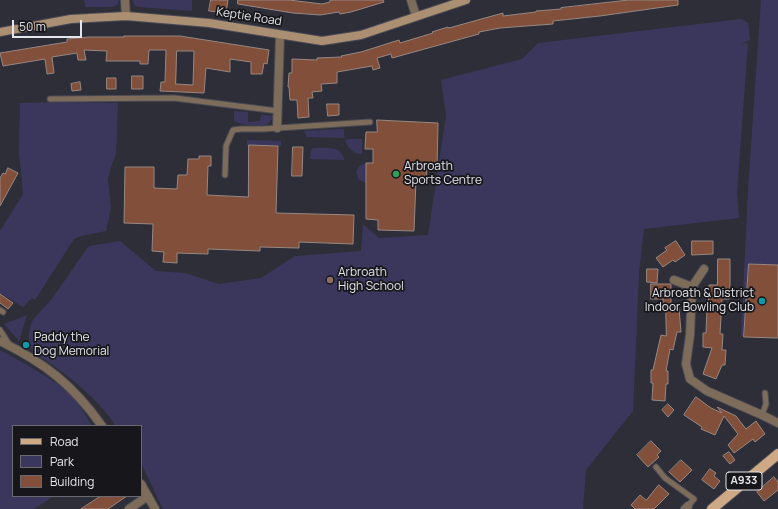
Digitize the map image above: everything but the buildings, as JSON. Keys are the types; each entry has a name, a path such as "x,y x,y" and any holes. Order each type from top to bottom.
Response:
{"main road":[{"name":"Keptie Road","path":"0,32 71,19 126,16 209,23 322,41 360,34 466,0"},
{"name":"A933","path":"712,509 778,454"}],"street":[{"path":"126,0 126,16"},
{"path":"411,0 416,16"},
{"path":"277,128 280,35"},
{"path":"704,269 692,286 690,335 686,364 690,379 707,391 778,423"},
{"path":"674,280 692,286"},
{"path":"0,341 42,365 58,377 78,394 101,425"},
{"path":"142,486 155,509"},
{"path":"129,509 148,496"}],"lane":[{"path":"50,99 174,98 278,111"},
{"path":"225,175 226,146 233,130 370,122"},
{"path":"0,330 11,346"},
{"path":"762,415 766,404 765,393"},
{"path":"656,467 665,478 694,499 686,507"}],"green space":[{"path":"84,0 119,0 117,5 113,7 85,7"},
{"path":"132,0 192,0 192,11 139,7 135,6"},
{"path":"761,0 778,0 778,338 741,336 748,190"},
{"name":"Arbroath High School","path":"741,19 748,23 750,40 741,44 748,43 737,193 739,218 644,229 639,273 633,411 586,470 583,509 163,509 142,465 142,425 115,425 101,407 85,391 36,354 30,346 29,335 33,320 50,301 89,246 120,241 156,271 185,273 219,284 261,278 295,256 361,251 363,224 379,238 428,235 446,116 441,80 522,59 538,43"},
{"path":"20,103 118,103 116,154 108,179 111,208 106,231 81,236 74,239 35,300 32,298 23,307 0,293 0,231 23,194 19,151"},
{"path":"234,111 248,112 248,122 260,121 261,115 274,116 267,124 264,125 245,124 234,121"},
{"path":"344,129 344,138 307,137 304,131"},
{"path":"362,139 362,154 353,152 349,148 345,140"},
{"path":"247,140 281,141 281,146 247,145"},
{"path":"313,148 332,148 343,155 344,160 310,159 311,150"},
{"path":"366,163 366,183 359,180 356,172 359,166"},
{"path":"27,315 19,341 4,324"},
{"path":"0,350 40,372 68,393 78,403 91,425 12,425 12,497 52,497 34,509 0,509"}],"place":[{"name":"Arbroath Sports Centre","path":"396,174"},
{"name":"Arbroath High School","path":"330,280"},
{"name":"Arbroath & District Indoor Bowling Club","path":"762,301"},
{"name":"Paddy the Dog Memorial","path":"26,345"}]}
